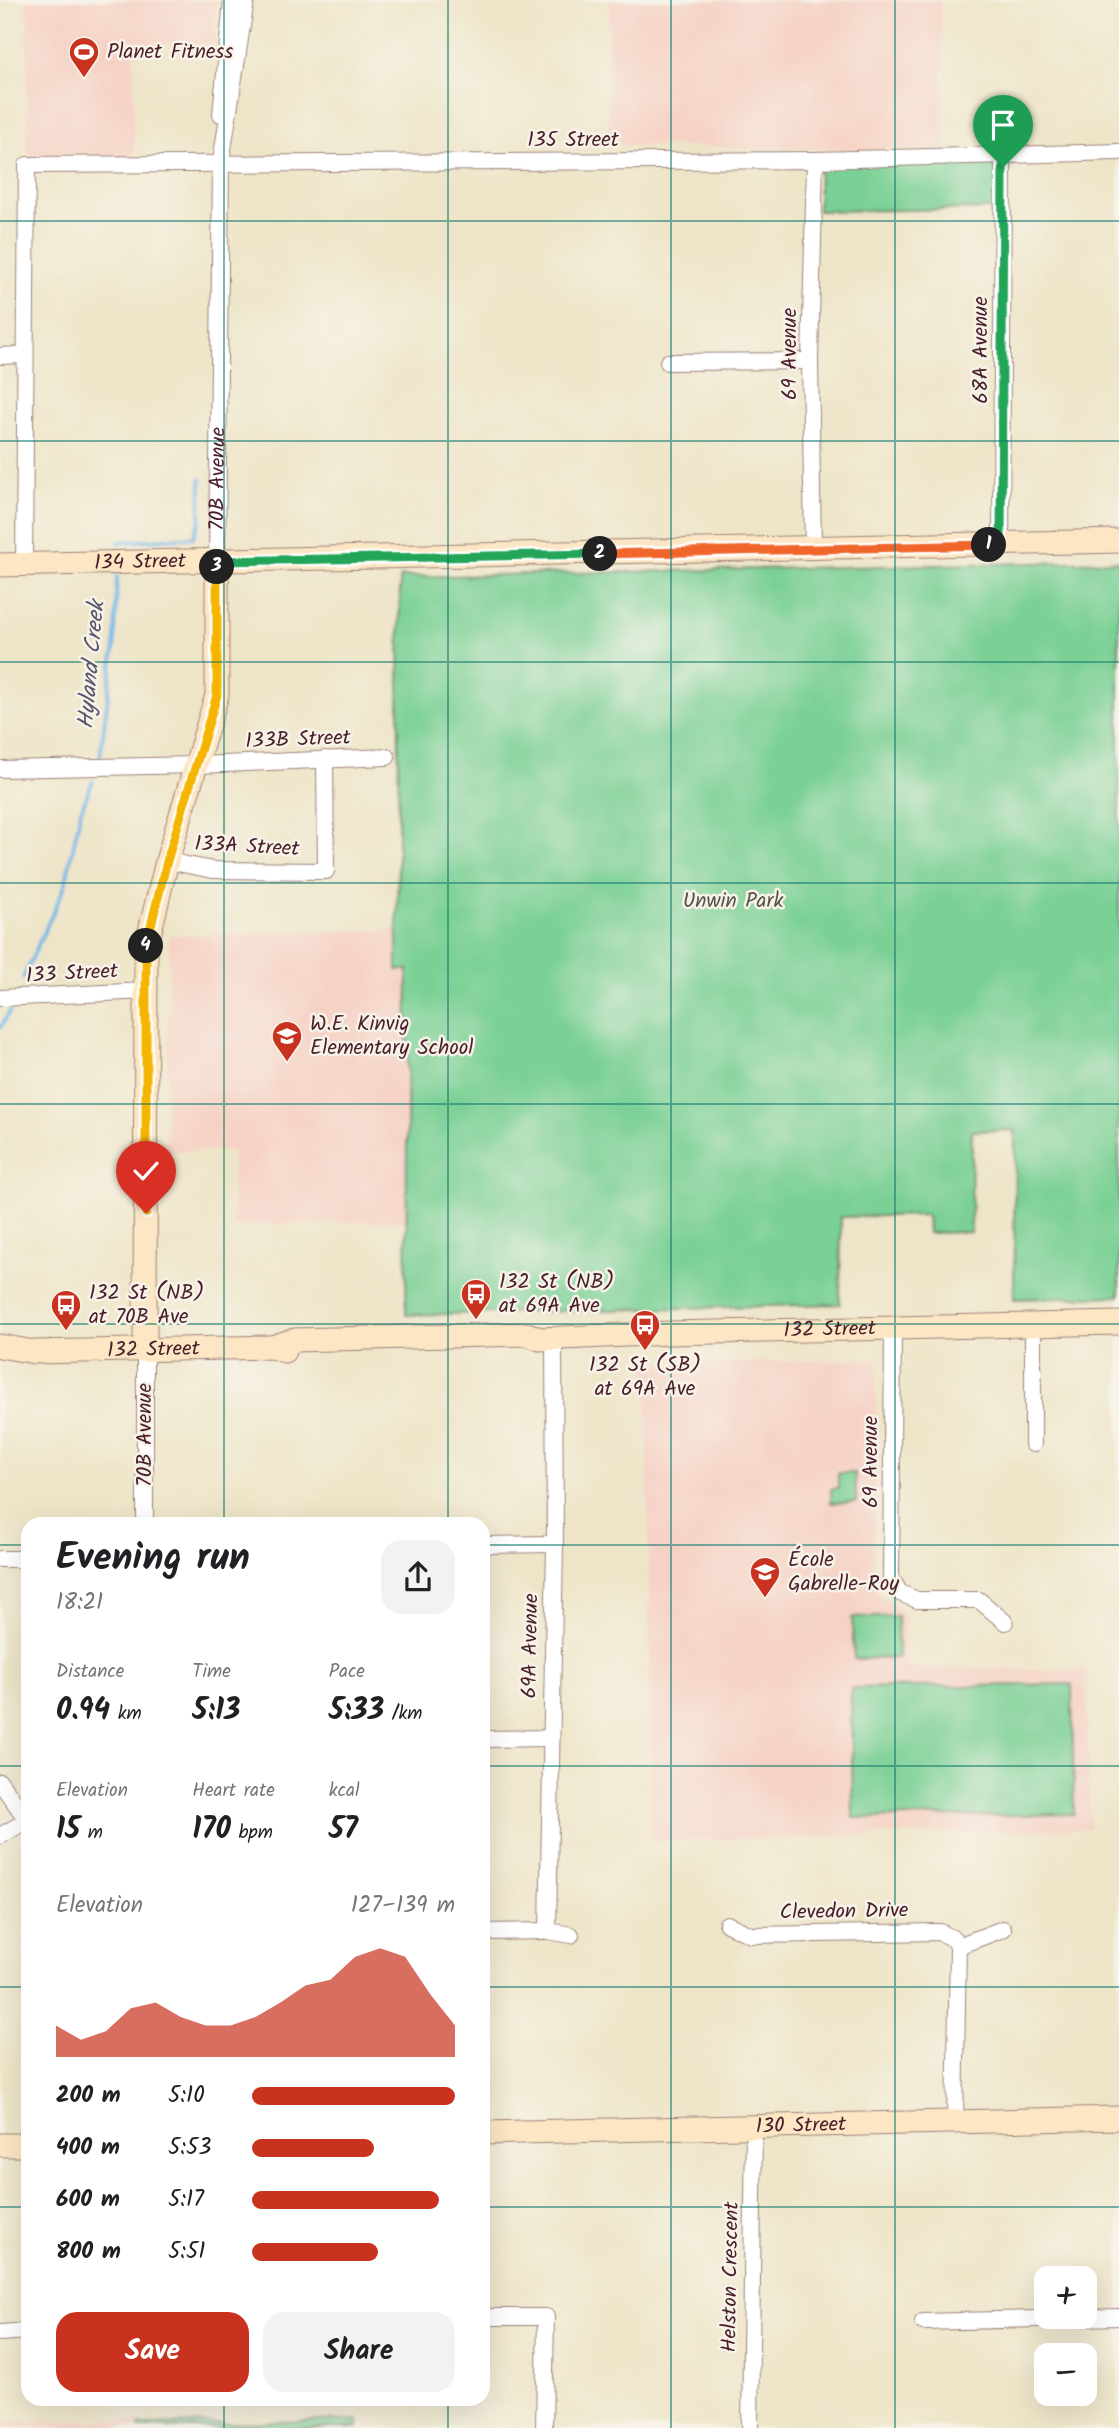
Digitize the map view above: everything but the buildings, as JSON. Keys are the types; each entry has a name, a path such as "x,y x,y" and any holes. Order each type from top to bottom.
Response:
{"street":[{"path":"224,138 220,106 232,0"},
{"path":"224,138 246,0"},
{"name":"70B Avenue","path":"145,1517 146,947 167,861 198,765 218,687 217,561 224,138"},
{"name":"135 Street","path":"24,355 27,164 815,160 1119,152"},
{"name":"68A Avenue","path":"1001,545 1003,156"},
{"name":"69 Avenue","path":"813,548 810,361 815,160"},
{"path":"0,356 24,355 24,565"},
{"path":"668,362 810,361"},
{"name":"134 Street","path":"0,565 1119,541"},
{"name":"133B Street","path":"0,769 387,758"},
{"name":"133A Street","path":"167,861 213,870 326,871 325,760"},
{"name":"133 Street","path":"0,998 147,991"},
{"name":"132 Street","path":"0,1346 34,1352 272,1347 294,1354 528,1347 547,1339 1119,1323"},
{"path":"1033,1325 1033,1444"},
{"name":"69 Avenue","path":"892,1328 891,1578 900,1593 916,1600 979,1600 1004,1622"},
{"name":"69A Avenue","path":"547,1339 555,1544 548,1931"},
{"name":"132 Street","path":"0,1360 34,1352"},
{"path":"490,1545 555,1544"},
{"path":"0,1559 21,1559"},
{"path":"490,1739 550,1738"},
{"path":"0,1782 21,1810"},
{"path":"0,1836 21,1824"},
{"name":"Clevedon Drive","path":"727,1924 751,1935 940,1932 954,1939 958,1946"},
{"path":"955,2121 958,1946 1003,1929"},
{"path":"490,1932 548,1931 571,1935"},
{"name":"130 Street","path":"490,2133 1119,2118"},
{"name":"Helston Crescent","path":"750,2428 754,2127"},
{"path":"0,2145 21,2144"},
{"path":"490,2317 546,2317 544,2428"},
{"path":"923,2322 1119,2317"},
{"path":"0,2333 21,2332"}],"shaded area":[{"path":"27,0 216,0 216,44 134,45 134,157 31,161 27,146"},
{"path":"609,0 941,0 943,151 608,145"},
{"name":"W.E. Kinvig Elementary School","path":"397,930 397,969 408,969 407,1221 233,1225 233,1150 166,1151 169,936"},
{"name":"École Gabrelle-Roy","path":"877,1359 873,1575 878,1594 904,1614 904,1668 1086,1670 1090,1829 652,1841 646,1365"},
{"path":"139,2420 139,2428 0,2428 0,2423"}],"green space":[{"path":"999,161 999,209 818,211 819,165"},
{"name":"Unwin Park","path":"1119,561 1119,1296 1014,1299 1015,1130 972,1131 971,1232 928,1233 927,1215 841,1217 840,1304 406,1315 408,970 397,970 400,577"},
{"path":"838,1473 855,1473 856,1502 831,1503 831,1489 838,1488"},
{"path":"897,1616 898,1658 854,1659 852,1618"},
{"path":"1072,1684 1074,1814 853,1818 851,1688"},
{"path":"358,2420 358,2428 139,2428 139,2425"}],"waterway":[{"name":"Hyland Creek","path":"119,542 193,537 200,521 201,478"},
{"name":"Hyland Creek","path":"100,757 115,644 117,576"},
{"name":"Hyland Creek","path":"23,978 65,886 81,810 93,781"},
{"name":"Hyland Creek","path":"0,1028 10,1011"}],"place":[{"name":"Planet Fitness","path":"84,79"},
{"name":"W.E. Kinvig Elementary School","path":"287,1063"},
{"name":"132 St (NB) at 69A Ave","path":"476,1321"},
{"name":"132 St (NB) at 70B Ave","path":"66,1332"},
{"name":"132 St (SB) at 69A Ave","path":"645,1352"},
{"name":"École Gabrelle-Roy","path":"765,1599"}],"route":[{"path":"146,1213 146,947 167,861 217,695 217,561 1001,545 1003,167"}]}
